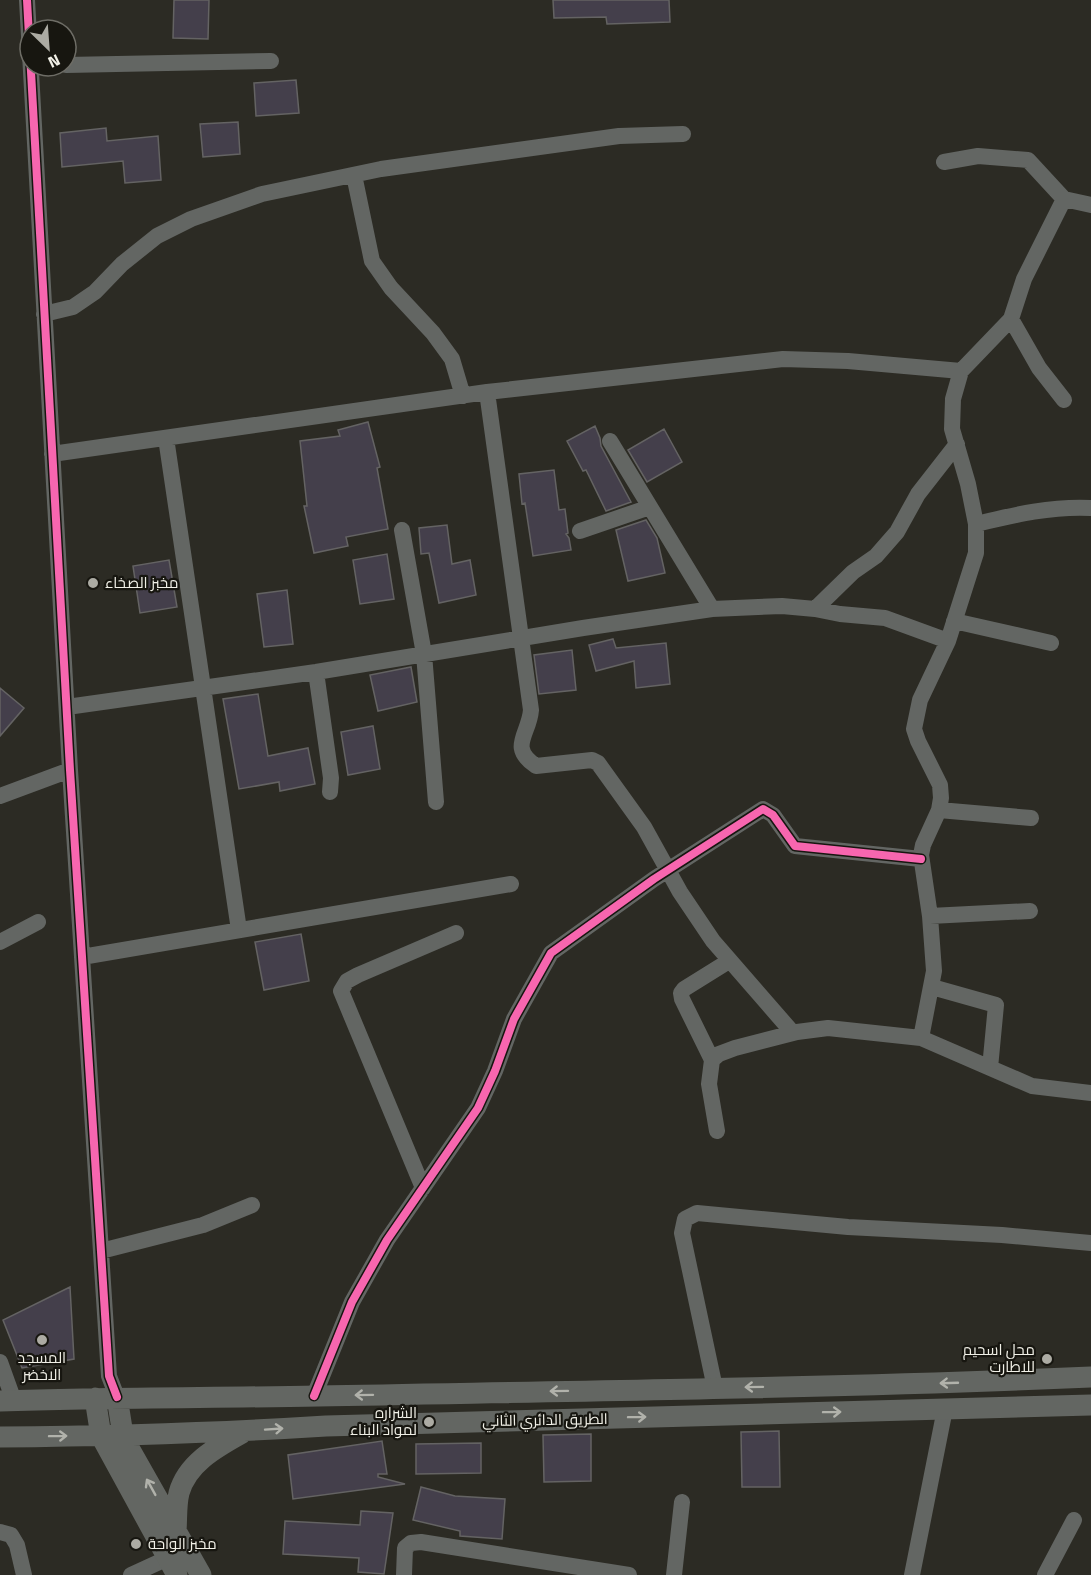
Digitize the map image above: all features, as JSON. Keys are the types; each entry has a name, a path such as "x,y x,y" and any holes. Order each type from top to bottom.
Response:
{"main road":[{"name":"الطريق الدائري الثاني","path":"7,1401 117,1397 314,1396 941,1383 1091,1377"},
{"path":"117,1397 123,1435 201,1575"},
{"path":"95,1398 101,1436 172,1566"},
{"name":"الطريق الدائري الثاني","path":"0,1437 101,1436 326,1426 1091,1405"},
{"path":"176,1532 179,1492 185,1479 206,1455 245,1431"}],"street":[{"path":"27,0 28,18"},
{"path":"78,65 271,61"},
{"path":"31,78 70,770 109,1376 117,1397"},
{"path":"44,314 72,307 95,292 122,264 157,236 191,219 262,194 381,169 619,136 683,134"},
{"path":"944,162 978,156 1028,160 1064,199 1091,206"},
{"path":"354,175 372,261 391,288 433,333 452,359 463,396"},
{"path":"921,1038 934,971 930,916 921,859 923,845 939,810 941,798 940,785 914,729 920,700 948,641 976,553 976,524 968,484 952,429 953,399 961,371 1011,319 1024,279 1064,199"},
{"path":"1011,319 1039,368 1064,400"},
{"path":"52,454 487,392 783,359 848,361 961,371"},
{"path":"487,392 531,710 530,720 522,737 521,750 527,760 536,766 592,760 598,763 644,828 693,911 729,961 793,1033"},
{"path":"166,438 239,930"},
{"path":"610,441 712,609"},
{"path":"814,609 853,572 876,556 897,532 918,494 957,444"},
{"path":"976,524 1065,506 1091,508"},
{"path":"580,531 650,507"},
{"path":"402,530 424,654 436,802"},
{"path":"67,707 316,672 712,609 782,606 885,618 948,641"},
{"path":"954,621 1051,643"},
{"path":"316,672 331,778 330,792"},
{"path":"0,796 70,770"},
{"path":"314,1396 352,1302 387,1240 478,1107 495,1071 514,1018 551,953 668,869 763,809 772,815 795,846 921,859"},
{"path":"939,810 1031,818"},
{"path":"82,957 510,884"},
{"path":"930,916 1030,911"},
{"path":"0,942 38,922"},
{"path":"423,1188 341,991 347,981 358,975 456,933"},
{"path":"717,1131 709,1084 712,1060 681,993 729,961"},
{"path":"932,987 996,1005 990,1068"},
{"path":"712,1060 719,1054 735,1048 793,1033 828,1028 921,1038 1032,1086 1091,1094"},
{"path":"101,1251 203,1225 252,1205"},
{"path":"715,1388 682,1233 685,1219 697,1213 848,1227 1002,1235 1091,1243"},
{"path":"0,1362 7,1401"},
{"path":"95,1398 109,1376"},
{"path":"912,1575 945,1409"},
{"path":"674,1575 682,1502"},
{"path":"1045,1575 1074,1520"},
{"path":"0,1532 11,1535 17,1545 24,1575"},
{"path":"404,1575 405,1548 411,1543 421,1542 629,1575"},
{"path":"131,1575 172,1566"}],"building":[{"path":"174,0 209,0 208,39 173,38"},
{"path":"553,0 669,0 670,22 607,24 606,17 554,18"},
{"path":"296,80 299,113 256,116 254,83"},
{"path":"238,122 240,154 203,157 200,124"},
{"path":"106,128 107,141 158,136 161,180 125,183 123,161 62,167 60,133"},
{"path":"368,422 380,467 377,468 388,529 346,537 348,546 314,553 304,506 307,506 300,441 340,436 338,430"},
{"path":"595,426 601,446 631,502 606,511 586,470 583,471 567,441"},
{"path":"664,429 682,462 647,482 628,450"},
{"path":"554,470 559,510 565,509 568,533 566,534 571,550 533,556 525,503 522,504 519,474"},
{"path":"646,520 657,538 665,573 628,581 616,530"},
{"path":"447,525 452,564 470,560 476,595 439,603 429,553 421,554 419,528"},
{"path":"387,554 394,599 360,604 353,560"},
{"path":"169,560 177,607 140,613 133,566"},
{"path":"287,590 293,644 264,647 257,594"},
{"path":"613,639 616,648 666,643 670,684 636,688 634,661 596,671 589,645"},
{"path":"572,650 576,690 539,694 534,655"},
{"path":"411,667 417,702 378,711 370,675"},
{"path":"0,688 24,708 0,736"},
{"path":"258,694 268,756 308,748 315,784 280,791 279,782 239,789 223,699"},
{"path":"373,726 380,769 348,775 341,732"},
{"path":"301,934 309,981 264,990 255,942"},
{"name":"المسجد الاخضر","path":"70,1287 74,1359 22,1368 3,1320"},
{"path":"779,1431 780,1487 742,1487 741,1432"},
{"path":"591,1434 591,1481 544,1482 543,1435"},
{"path":"382,1441 387,1474 378,1474 378,1477 405,1484 293,1499 288,1455"},
{"path":"481,1443 481,1473 416,1474 416,1444"},
{"path":"421,1487 455,1496 505,1499 502,1539 460,1536 460,1531 413,1520"},
{"path":"361,1511 393,1513 384,1574 358,1572 359,1558 283,1554 285,1521 360,1525"}],"cycle path":[{"path":"27,0 70,770 109,1376 117,1397"},
{"path":"314,1396 352,1302 387,1240 478,1108 495,1071 514,1019 551,953 654,879 763,809 773,815 795,846 921,859"}],"place":[{"name":"مخبز الصخاء","path":"93,583"},
{"name":"المسجد الاخضر","path":"42,1340"},
{"name":"محل اسحيم للاطارت","path":"1047,1359"},
{"name":"الشراره لمواد البناء","path":"429,1422"},
{"name":"مخبز الواحة","path":"136,1544"}]}
